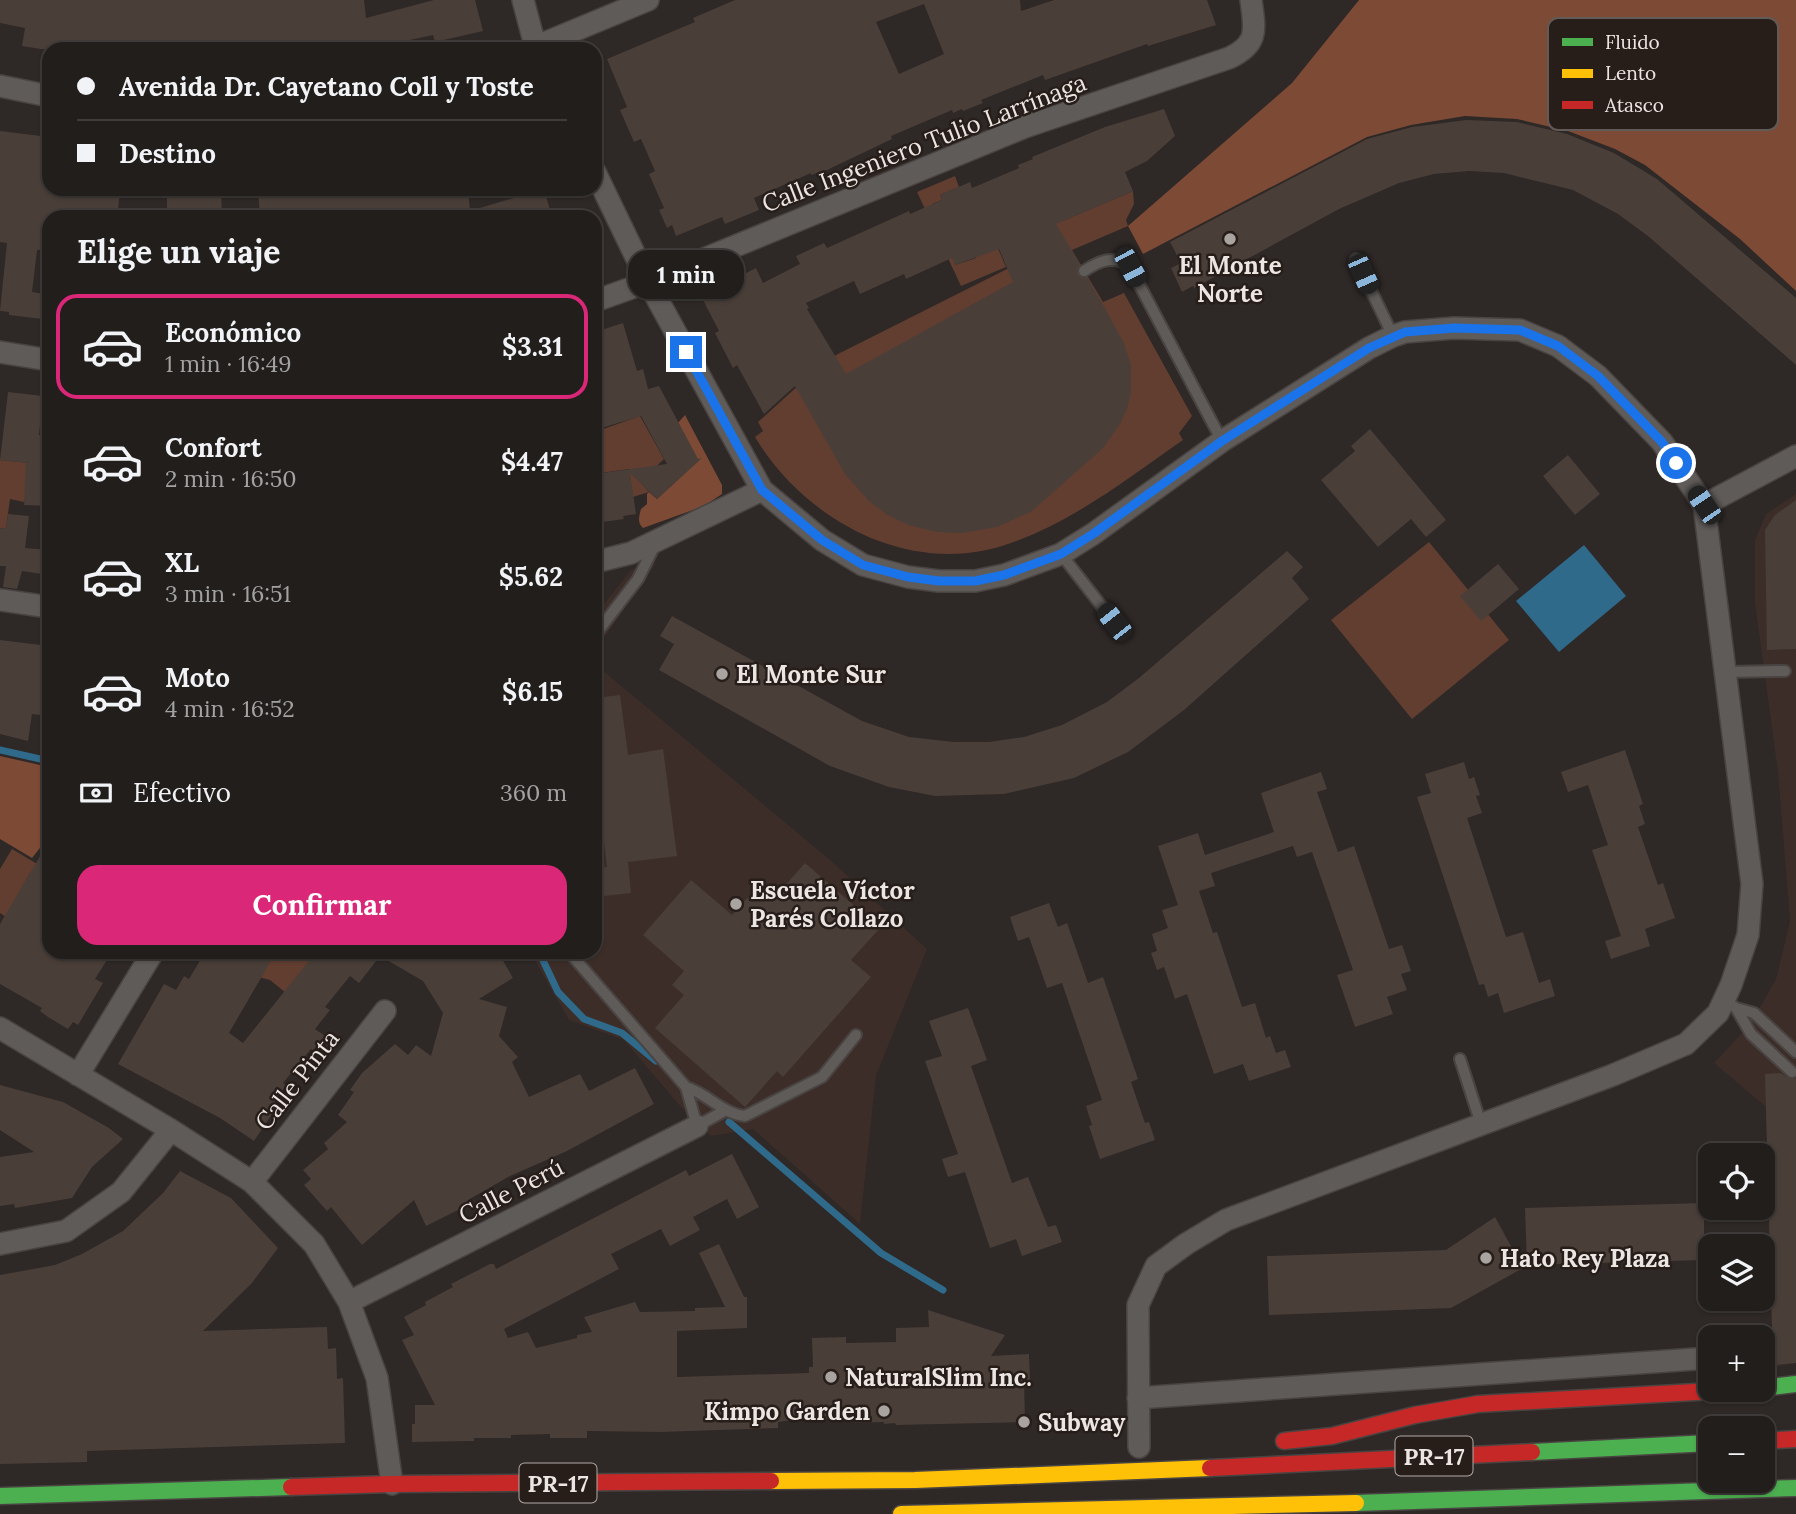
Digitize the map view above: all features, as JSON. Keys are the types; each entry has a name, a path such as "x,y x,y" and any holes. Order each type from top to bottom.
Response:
{"highway":[{"path":"1775,1386 1796,1384"},
{"path":"1264,1442 1332,1437 1415,1415 1478,1404 1698,1392"},
{"path":"1775,1440 1796,1439"},
{"name":"PR-17","path":"0,1496 392,1484 915,1480 1157,1471 1698,1444"},
{"path":"915,1480 988,1460"},
{"name":"PR-17","path":"901,1514 1127,1512 1159,1508 1796,1488"},
{"path":"1239,1507 1292,1514"}],"street":[{"path":"523,0 533,42"},
{"path":"548,42 648,0"},
{"name":"Calle Ingeniero Tulio Larrínaga","path":"602,298 1025,127 1229,58 1249,46 1253,37 1253,10"},
{"path":"0,86 42,95"},
{"path":"602,187 648,282 762,490 822,540 863,565 908,577 939,581 975,581 1004,575 1061,554 1222,441 1369,348 1405,332 1454,328 1520,330 1558,346 1598,376 1662,442 1704,505 1752,884 1748,935 1730,1004 1686,1044 1613,1075 1226,1220 1156,1266 1138,1305 1139,1447"},
{"path":"0,352 42,359"},
{"path":"1704,505 1796,456"},
{"path":"602,560 631,553 762,490"},
{"path":"0,600 42,606"},
{"path":"78,1075 149,959"},
{"name":"Calle Pinta","path":"251,1182 385,1011"},
{"path":"0,1028 171,1130 251,1182 314,1244 349,1302 377,1378 392,1484"},
{"name":"Calle Perú","path":"349,1302 697,1126"},
{"path":"0,1244 66,1231 121,1192 171,1130"},
{"path":"1138,1398 1698,1359"}],"lane":[{"path":"1083,271 1101,261 1112,259 1120,260 1130,267 1222,441"},
{"path":"1356,259 1393,337"},
{"path":"602,626 638,579 658,540"},
{"path":"1061,554 1114,622"},
{"path":"1725,672 1784,671"},
{"path":"575,959 686,1087 697,1126 726,1110"},
{"path":"1730,1004 1754,1013 1796,1052"},
{"path":"1730,1004 1751,1034 1792,1072"},
{"path":"686,1087 699,1091 736,1115 746,1116 822,1077 856,1035"},
{"path":"1460,1059 1481,1124"}],"shaded area":[{"path":"1359,0 1796,0 1796,291 1740,239 1645,165 1615,149 1564,130 1778,130 1778,18 1548,18 1548,126 1517,119 1465,116 1411,125 1367,137 1143,254 1128,226 1292,83"},
{"path":"955,176 959,187 940,195 942,200 932,204 949,242 955,265 976,258 969,242 991,232 1006,267 961,286 917,192"},
{"path":"1133,191 1134,204 1126,220 1128,226 1072,250 1103,302 1124,293 1192,416 1179,433 1183,440 1119,485 1075,513 1005,545 968,553 931,553 896,547 862,534 830,516 801,493 776,466 755,437 763,431 758,422 822,364 1037,254 1039,224 1065,220"},
{"path":"685,415 722,485 722,494 704,506 643,528 639,517 641,509 647,504 647,494 649,492 657,499 698,461 676,425"},
{"path":"640,416 664,459 640,482 649,492 633,497 629,469 602,473 602,430"},
{"path":"0,460 40,464 24,502 10,499 6,529 0,528"},
{"path":"1796,494 1796,1363 1775,1367 1775,1325 1772,1325 1771,1311 1775,1311 1775,1234 1769,1234 1769,1220 1775,1220 1775,1143 1767,1143 1766,1107 1714,1063 1751,1023 1776,979 1790,921 1778,772 1755,603 1755,540 1766,514"},
{"path":"1429,542 1509,640 1412,719 1331,620"},
{"path":"656,563 602,641 602,606 631,570"},
{"name":"Escuela Víctor Parés Collazo","path":"602,670 829,859 927,949 876,1076 860,1224 753,1129 711,1136 680,1106 624,1040 569,1020 534,959 602,959"},
{"path":"0,756 42,765 42,845 32,858 0,839"},
{"path":"12,849 42,867 42,880 30,873 6,917 0,913 0,869"},
{"path":"254,959 270,962 272,959 311,959 286,993 270,980 250,975"}],"water":[{"path":"1584,545 1626,596 1559,652 1516,601"}],"building":[{"path":"0,0 364,0 366,18 434,0 475,0 483,31 435,42 433,35 400,42 42,42 41,49 22,46 25,28 0,23"},
{"path":"735,0 1020,0 1021,11 1054,0 1207,0 1216,25 1148,46 1147,44 1045,80 1043,75 981,100 983,103 963,111 962,109 953,113 952,110 891,136 892,139 827,170 811,173 754,198 759,210 725,224 722,217 676,236 672,225 667,228 659,210 664,208 649,174 655,171 641,139 634,142 620,110 627,107 607,59 695,22 693,18","holes":["924,4 944,54 899,74 876,22"]},
{"path":"1164,109 1175,136 1147,161 1125,172 1133,191 1056,224 1080,264 1077,275 1088,278 1124,343 1131,366 1131,391 1120,424 1103,448 1032,511 997,527 962,533 937,532 908,525 886,514 869,501 845,474 795,386 764,414 737,365 733,368 715,333 719,331 701,296 756,268 763,283 800,264 796,256 824,243 827,248 909,211 910,214 942,200 940,195 970,182 972,188 1019,168 1018,165 1033,159 1032,157 1105,127","holes":["999,249 1013,282 846,374 806,303 854,281 860,294 904,274 906,279 952,258 955,265"]},
{"name":"El Monte Norte","path":"1466,120 1517,122 1567,134 1614,153 1657,179 1796,298 1796,365 1648,236 1618,214 1573,190 1504,173 1469,171 1434,174 1399,183 1339,209 1182,292 1171,268 1181,263 1170,242 1367,139 1412,127"},
{"path":"0,131 42,136 42,196 119,196 118,210 42,210 42,250 37,250 32,292 42,294 42,319 9,315 9,312 0,311 7,243 0,242"},
{"path":"167,196 221,196 222,210 167,210"},
{"path":"258,196 469,196 470,210 260,210"},
{"path":"520,196 546,196 550,210 473,210"},
{"path":"623,323 637,371 643,369 648,389 659,386 698,459 702,458 657,499 630,473 636,514 623,516 624,519 602,522 602,473 667,464 641,416 602,428 602,330"},
{"path":"8,392 42,396 39,435 42,436 42,506 24,505 26,463 29,463 0,460"},
{"path":"1370,429 1446,520 1426,537 1411,519 1378,547 1321,480 1355,451 1351,446"},
{"path":"1568,455 1600,494 1575,515 1543,476"},
{"path":"1796,500 1796,649 1767,650 1765,530 1775,515"},
{"path":"8,514 29,516 25,548 42,549 42,574 22,571 17,589 3,587 6,566 0,566 0,528 6,529"},
{"name":"El Monte Sur","path":"1287,551 1303,567 1292,578 1309,599 1184,710 1128,752 1074,778 1004,794 935,796 889,787 830,766 659,670 674,644 660,636 672,616 862,721 909,737 954,742 989,742 1024,737 1062,725 1107,702 1139,678"},
{"path":"1498,564 1519,589 1481,621 1460,596"},
{"path":"0,640 42,645 42,715 32,714 28,741 0,734"},
{"path":"620,695 628,755 663,749 677,856 628,862 631,893 604,896 602,868 607,867 602,825 602,697"},
{"path":"1625,750 1643,804 1639,806 1645,824 1638,827 1658,885 1663,883 1675,918 1645,929 1650,946 1611,959 1605,941 1621,936 1592,850 1608,845 1588,785 1568,792 1561,772"},
{"path":"1464,762 1469,779 1474,777 1480,795 1476,796 1482,813 1467,818 1506,937 1523,932 1539,983 1550,979 1555,996 1504,1013 1498,993 1488,997 1484,984 1479,985 1417,797 1431,793 1425,774"},
{"path":"1321,772 1327,789 1317,792 1338,852 1354,846 1389,949 1402,945 1411,971 1401,974 1407,990 1387,997 1393,1014 1355,1027 1337,975 1353,970 1312,852 1297,857 1293,846 1211,873 1215,886 1199,891 1213,933 1217,932 1242,1007 1255,1003 1266,1038 1270,1036 1276,1053 1285,1050 1291,1067 1249,1081 1243,1064 1214,1074 1187,994 1175,999 1164,967 1157,970 1151,953 1157,951 1152,934 1168,928 1162,910 1178,905 1158,846 1198,833 1205,855 1274,832 1261,793"},
{"path":"42,853 42,959 108,959 95,979 103,983 78,1025 73,1022 68,1029 40,1011 42,1008 0,984 0,924"},
{"path":"805,863 880,928 851,960 871,977 783,1077 777,1071 745,1107 655,1028 684,995 672,985 684,971 643,935 691,880 732,915 759,885 774,898"},
{"path":"1049,903 1058,927 1067,923 1088,983 1103,977 1138,1079 1131,1082 1145,1123 1149,1122 1155,1140 1100,1159 1089,1126 1092,1125 1086,1106 1102,1100 1062,983 1047,988 1029,937 1018,941 1010,917"},
{"path":"201,959 272,959 229,1033 243,1043 310,959 378,959 359,983 350,976 325,1007 330,1010 315,1029 325,1036 283,1083 286,1085 273,1105 276,1108 254,1141 220,1118 118,1064 164,984 176,990 184,976 189,979"},
{"path":"385,959 502,959 513,978 479,999 507,1007 499,1036 518,1057 512,1062 529,1097 580,1074 589,1091 635,1068 654,1104 567,1151 510,1176 468,1200 470,1204 426,1226 414,1200 362,1245 331,1207 327,1211 304,1185 311,1179 303,1170 328,1149 324,1143 347,1122 338,1115 354,1092 350,1090 362,1073 395,1044 408,1055 416,1045 431,1056 443,1013 423,981"},
{"path":"968,1008 987,1060 971,1066 1012,1183 1028,1177 1048,1227 1056,1225 1062,1242 1022,1256 1016,1239 990,1248 965,1172 948,1177 942,1159 958,1154 925,1061 942,1056 929,1021"},
{"path":"1781,1073 1790,1079 1796,1079 1796,1363 1775,1365 1775,1325 1772,1325 1772,1311 1775,1311 1775,1234 1769,1234 1769,1220 1775,1220 1775,1143 1767,1143 1765,1074"},
{"path":"0,1085 63,1102 123,1139 92,1167 72,1198 15,1208 14,1204 0,1206 0,1157 34,1152 0,1130"},
{"path":"732,1154 759,1207 737,1219 727,1199 693,1217 700,1230 670,1246 661,1229 611,1254 619,1269 504,1329 508,1338 528,1332 536,1348 577,1338 577,1335 592,1332 584,1317 635,1302 640,1312 695,1311 695,1308 725,1307 699,1253 719,1244 744,1297 747,1297 747,1328 677,1331 677,1377 809,1373 809,1367 813,1367 812,1338 846,1337 846,1343 896,1342 896,1328 929,1327 928,1310 1005,1335 991,1356 1029,1354 1030,1380 1024,1380 1025,1422 896,1425 884,1422 855,1423 855,1418 785,1421 778,1422 778,1428 660,1432 587,1431 587,1438 550,1438 550,1434 474,1438 474,1441 412,1442 415,1405 435,1405 402,1340 414,1335 404,1317 453,1287 451,1284 490,1264 494,1264 496,1269 686,1170 689,1176"},
{"path":"180,1171 231,1198 278,1248 252,1283 203,1331 327,1327 328,1349 336,1348 337,1379 343,1378 345,1443 87,1451 87,1462 0,1464 0,1275 55,1265 82,1254 123,1231 163,1193"},
{"path":"1698,1203 1698,1220 1704,1220 1704,1234 1698,1234 1698,1260 1527,1265 1525,1208"},
{"path":"1495,1217 1523,1268 1451,1308 1269,1315 1267,1256 1446,1250"}],"waterway":[{"path":"0,750 42,759"},
{"path":"542,959 558,992 584,1019 622,1033 656,1061"},
{"path":"729,1122 881,1253 943,1290"}],"traffic: fast":[{"path":"1775,1386 1796,1384"},
{"path":"1532,1452 1698,1444"},
{"path":"0,1496 291,1487"},
{"path":"1356,1503 1796,1488"}],"traffic: slow":[{"path":"771,1481 915,1480 1210,1468"},
{"path":"901,1514 1356,1503"}],"traffic: jam":[{"path":"1284,1441 1332,1436 1415,1415 1478,1404 1698,1392"},
{"path":"1775,1440 1796,1439"},
{"path":"1210,1468 1532,1452"},
{"path":"291,1487 771,1481"}],"place":[{"name":"El Monte Norte","path":"1230,239"},
{"name":"El Monte Sur","path":"722,674"},
{"name":"Escuela Víctor Parés Collazo","path":"736,904"},
{"name":"Hato Rey Plaza","path":"1486,1258"},
{"name":"NaturalSlim Inc.","path":"831,1377"},
{"name":"Kimpo Garden","path":"884,1411"},
{"name":"Subway","path":"1024,1422"}],"route":[{"path":"686,352 762,490 822,540 863,565 908,577 939,581 975,581 1004,575 1061,554 1222,441 1369,348 1405,332 1454,328 1520,330 1558,346 1598,376 1662,442 1676,463"}]}
